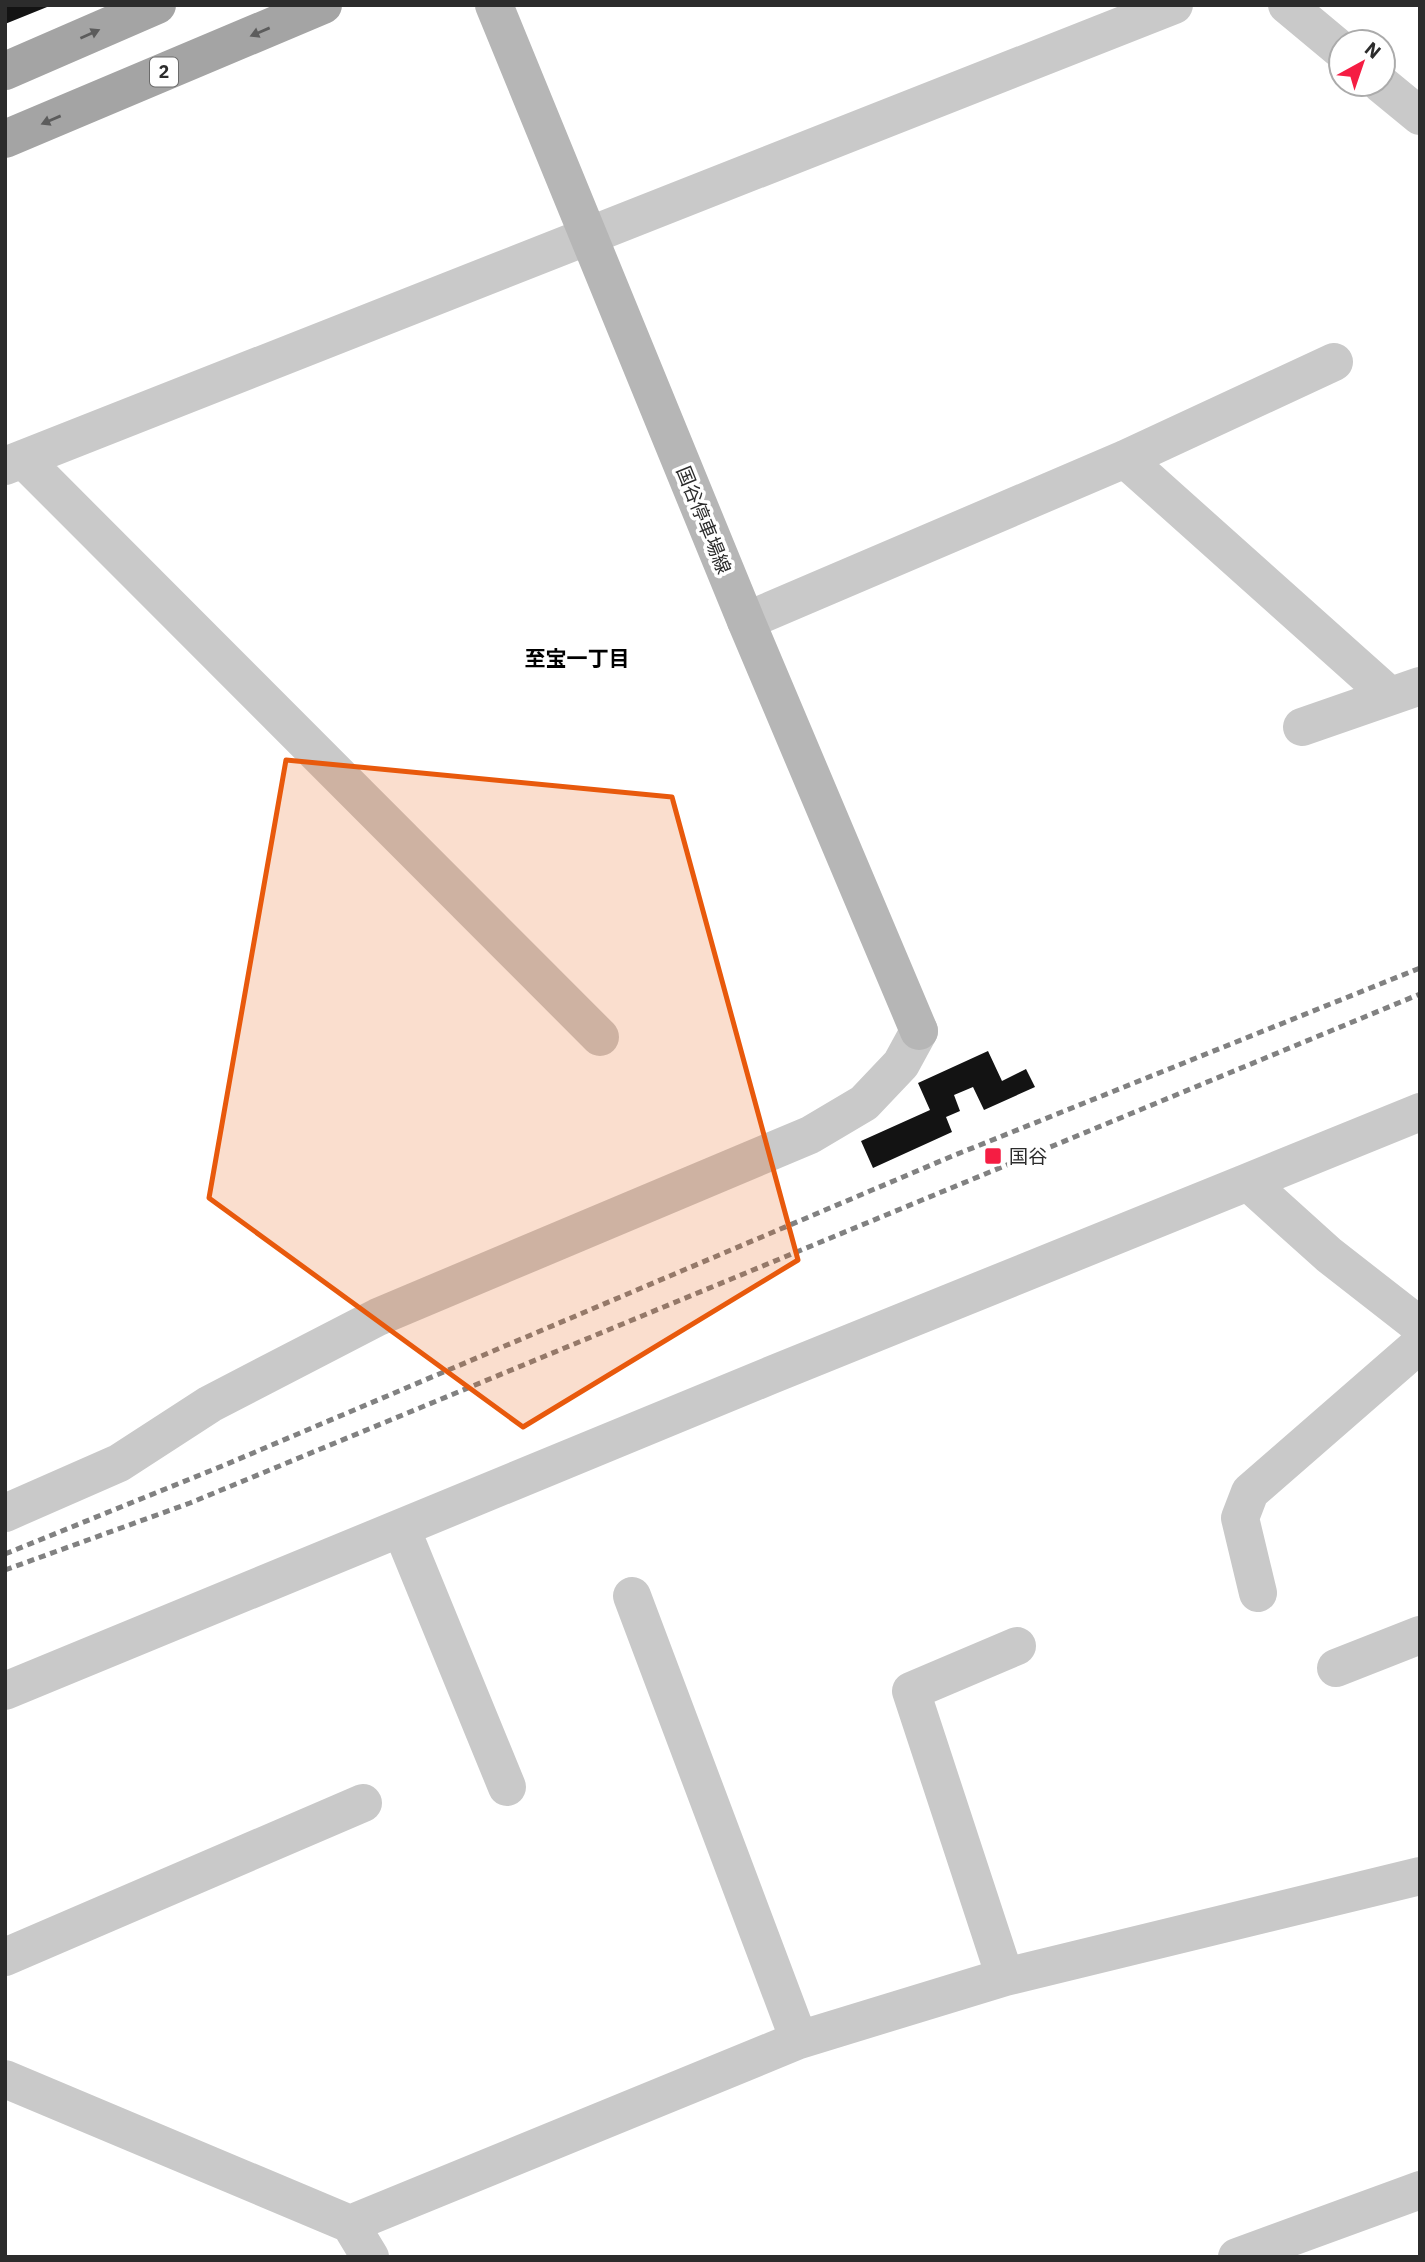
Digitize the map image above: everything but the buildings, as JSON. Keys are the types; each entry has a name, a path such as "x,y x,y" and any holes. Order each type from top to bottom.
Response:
{"main road":[{"path":"5,71 157,5"},
{"name":"2","path":"5,139 323,5"},
{"name":"国谷停車場線","path":"494,5 746,621 919,1031"}],"street":[{"path":"600,1037 14,462 1174,5"},
{"path":"1287,5 1327,38"},
{"path":"1397,97 1420,116"},
{"path":"746,621 1125,458 1334,362"},
{"path":"1125,458 1405,691"},
{"path":"1302,727 1405,691"},
{"path":"5,1513 119,1463 209,1404 378,1317 810,1135 864,1103 901,1064 919,1031"},
{"path":"5,1691 1420,1112"},
{"path":"1248,1182 1329,1255 1420,1326"},
{"path":"1258,1593 1240,1518 1250,1492 1420,1344"},
{"path":"401,1528 507,1787"},
{"path":"632,1596 799,2040"},
{"path":"1336,1668 1420,1635"},
{"path":"1005,1977 911,1690 1017,1646"},
{"path":"5,1957 363,1803"},
{"path":"350,2224 799,2040 1005,1977 1420,1876"},
{"path":"5,2079 350,2224 370,2257"},
{"path":"1237,2257 1420,2190"}],"highlighted area":[{"path":"286,760 672,797 798,1260 523,1427 209,1198"}],"railway":[{"path":"5,1554 227,1464 950,1157 1420,968"},
{"path":"5,1570 190,1503 1420,994"}],"place":[{"name":"国谷","path":"993,1156"}],"district":[{"name":"至宝一丁目","path":"577,659"}]}
